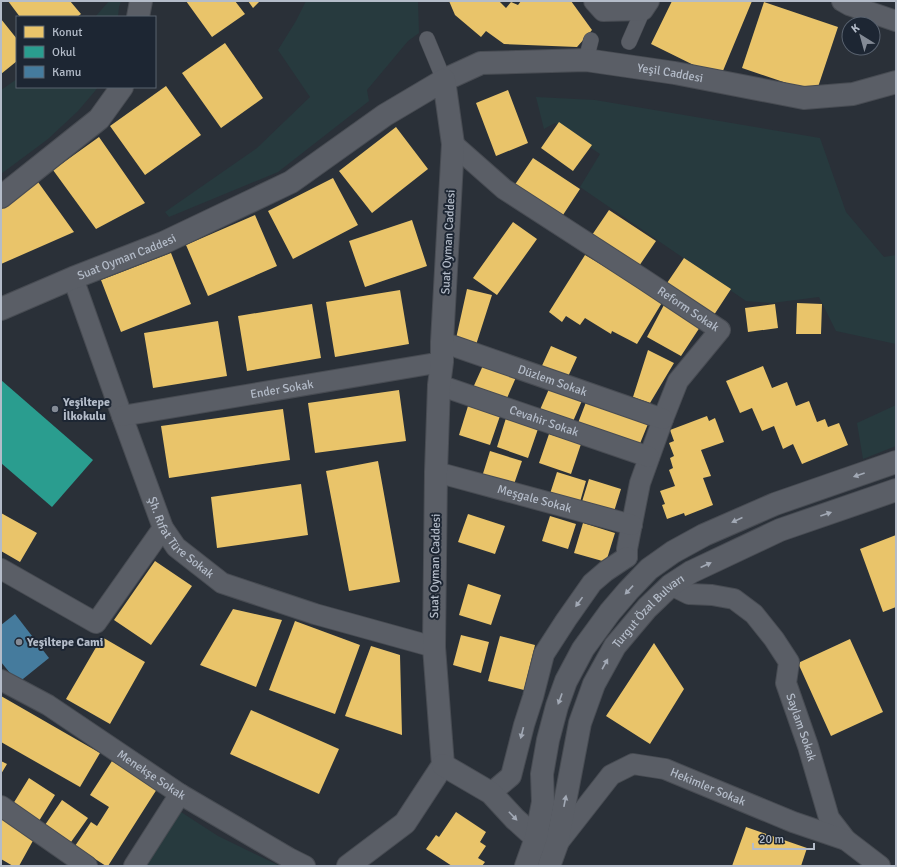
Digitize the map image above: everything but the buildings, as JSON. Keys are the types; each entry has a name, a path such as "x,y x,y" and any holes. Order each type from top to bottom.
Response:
{"street":[{"path":"138,16 141,1"},
{"path":"594,1 603,11 646,6"},
{"path":"842,1 849,5 896,21"},
{"path":"629,42 646,6"},
{"path":"427,39 444,80"},
{"name":"Yeşil Caddesi","path":"444,80 481,63 588,50 675,73 804,98 853,94 896,82"},
{"name":"Suat Oyman Caddesi","path":"1,309 73,278 163,243 291,182 384,116 444,80 453,144 439,385 436,472 434,647 443,765"},
{"path":"1,197 99,119 121,88"},
{"name":"Reform Sokak","path":"453,144 504,189 720,330 678,381 640,483 627,549 627,557"},
{"name":"Şh. Rıfat Türe Sokak","path":"73,278 164,528 176,547 222,583 315,614 434,647"},
{"name":"Ender Sokak","path":"122,416 442,352"},
{"name":"Düzlem Sokak","path":"442,352 663,419"},
{"name":"Cevahir Sokak","path":"439,385 649,457"},
{"path":"526,866 536,838 544,802 542,774 548,740 557,706 566,681 583,649 610,612 628,591 650,569 672,552 704,535 775,504 896,462"},
{"name":"Meşgale Sokak","path":"436,472 632,525"},
{"name":"Turgut Özal Bulvarı","path":"549,866 557,844 580,723 594,684 615,646 647,608 671,585 691,572 780,530 896,490"},
{"path":"1,569 96,623 164,528"},
{"path":"491,793 511,776 544,654 592,583 606,571 627,557 650,569"},
{"name":"Saylam Sokak","path":"671,585 689,594 712,595 734,599 754,614 790,662 786,683 808,746 829,818 846,840"},
{"name":"Menekşe Sokak","path":"1,680 48,705 180,794 305,866"},
{"name":"Hekimler Sokak","path":"557,844 611,775 633,764 666,769 793,822 846,840 880,866"},
{"path":"348,866 405,824 443,765 491,793 515,819 536,838 557,844"},
{"path":"134,866 180,794"},
{"path":"1,806 87,866"}],"green space":[{"path":"109,1 121,1 118,16 96,16"},
{"path":"306,1 418,1 419,33 408,41 367,90 369,101 278,172 169,217 165,212 257,148 310,97 278,50 296,21"},
{"path":"16,80 16,88 97,88 78,111 48,139 1,174 1,90"},
{"path":"536,97 595,100 820,138 846,212 884,257 896,255 896,344 836,331 819,297 772,303 746,301 580,187 600,154 555,123 544,129"},
{"path":"896,405 896,446 863,459 857,423"},
{"path":"181,812 218,836 280,866 145,866"}],"place":[{"name":"Yeşiltepe İlkokulu","path":"55,409"},
{"name":"Yeşiltepe Cami","path":"19,642"}]}
